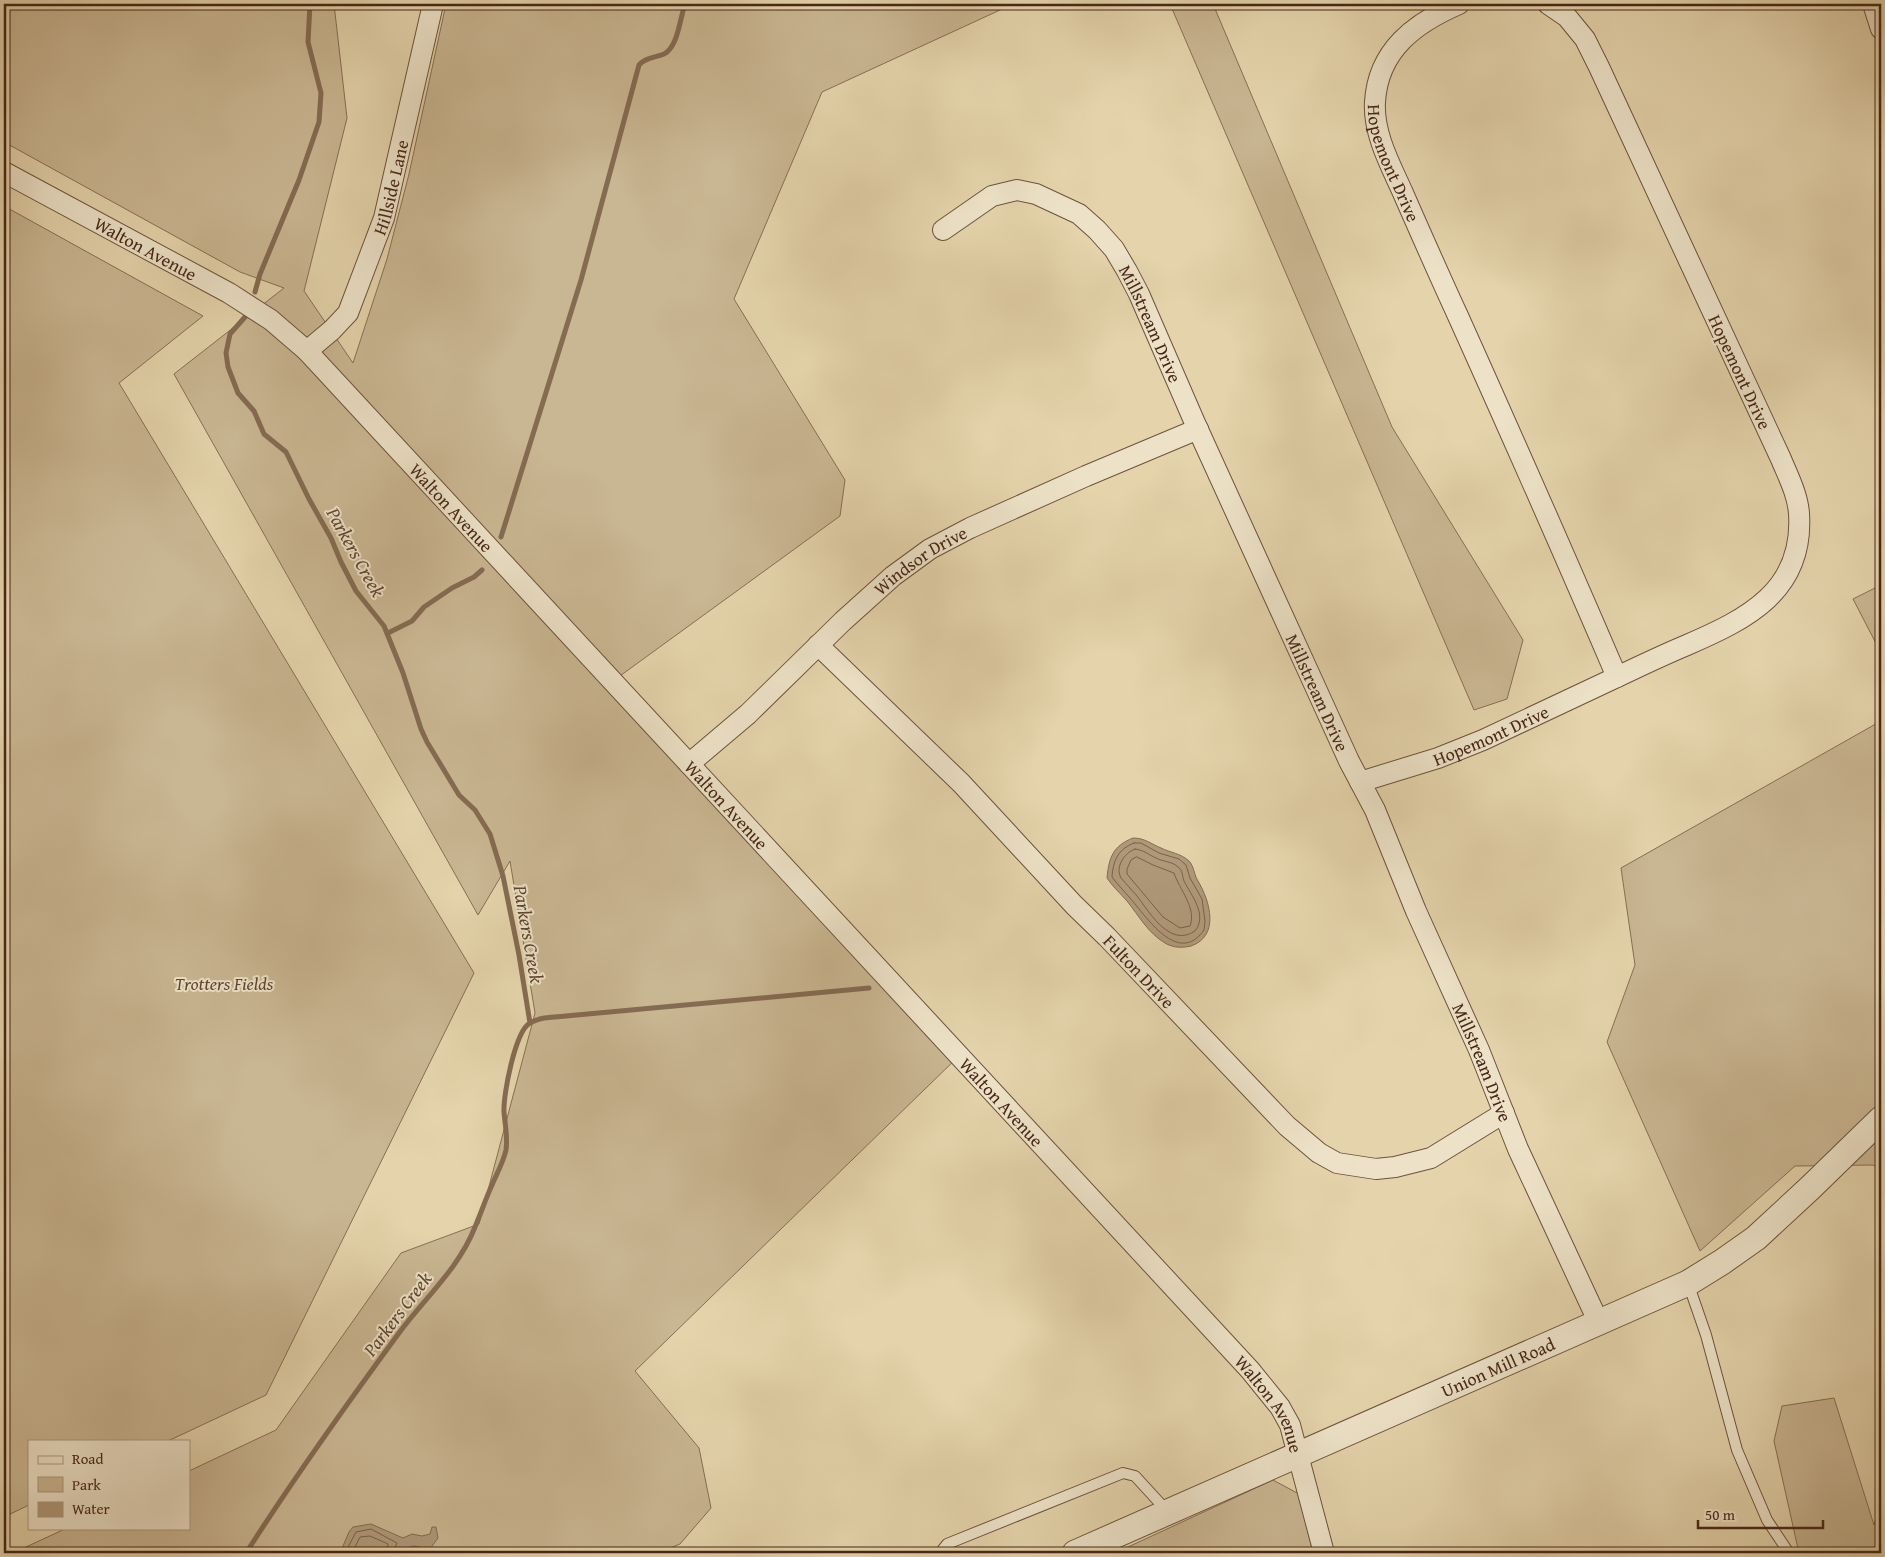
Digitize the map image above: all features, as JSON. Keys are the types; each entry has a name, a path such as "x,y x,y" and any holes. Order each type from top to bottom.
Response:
{"street":[{"name":"Hillside Lane","path":"307,351 332,330 348,313 384,218 433,4"},
{"name":"Hopemont Drive","path":"1459,4 1435,14 1411,30 1392,51 1379,76 1375,104 1379,132 1389,162 1417,227 1530,474 1617,677"},
{"name":"Hopemont Drive","path":"1360,782 1438,758 1482,740 1736,623 1759,608 1778,588 1791,566 1799,540 1799,512 1792,486 1599,67 1585,39 1568,17 1548,4"},
{"path":"1873,4 1881,29"},
{"name":"Walton Avenue","path":"4,172 229,293 271,320 307,351 1250,1370 1280,1407 1290,1426 1324,1553"},
{"name":"Millstream Drive","path":"943,230 992,196 1017,190 1036,194 1079,214 1098,230 1114,249 1139,294 1314,684 1382,827 1416,911 1471,1031 1518,1149 1598,1321"},
{"name":"Windsor Drive","path":"689,764 748,714 818,645 893,576 930,549 970,528 1086,476 1198,429"},
{"name":"Fulton Drive","path":"818,645 961,783 1061,891 1287,1126 1319,1153 1337,1163 1357,1167 1376,1169 1413,1164 1431,1158 1504,1113"},
{"name":"Union Mill Road","path":"1074,1553 1688,1282 1722,1262 1756,1238 1881,1119"}],"lane":[{"path":"1688,1282 1711,1352 1737,1450 1767,1520 1789,1553"},
{"path":"945,1553 943,1549 947,1544 1122,1473 1135,1476 1168,1512"}],"green space":[{"path":"4,4 334,4 347,118 304,291 353,363 387,259 409,174 446,4 1013,4 822,92 734,299 845,480 840,516 613,681 961,1054 635,1371 699,1448 711,1508 680,1544 658,1553 13,1553 63,1530 190,1530 190,1471 276,1430 401,1253 479,1224 535,1013 510,861 478,915 174,374 284,288 240,272 4,142"},
{"path":"1170,4 1213,4 1392,427 1523,640 1507,699 1474,710"},
{"name":"Trotters Fields","path":"4,206 203,316 119,383 474,973 266,1395 170,1440 28,1440 28,1505 4,1517"},
{"path":"1881,585 1881,653 1853,599"},
{"path":"1881,721 1881,1170 1873,1165 1795,1166 1700,1251 1607,1042 1635,965 1621,868"},
{"path":"1834,1398 1874,1525 1881,1501 1881,1553 1799,1553 1774,1441 1782,1406"},
{"path":"1273,1480 1299,1494 1313,1553 1115,1553"}],"water":[{"path":"1133,838 1144,840 1186,858 1191,863 1209,908 1209,926 1206,934 1200,941 1191,946 1178,947 1168,945 1159,939 1107,878 1113,853 1126,841"},
{"path":"371,1524 403,1538 412,1534 422,1536 430,1534 432,1527 436,1527 438,1538 430,1549 414,1546 395,1553 340,1553 353,1527"}],"waterway":[{"name":"Parkers Creek","path":"255,292 260,274 299,180 319,122 321,93 308,42 310,4"},
{"path":"501,537 581,280 639,65 645,60 664,54 669,50 678,32 685,4"},
{"name":"Parkers Creek","path":"245,317 230,334 226,353 228,367 238,393 254,411 264,434 286,452 331,538 356,591 384,626 427,742 459,795 475,810 490,834 503,876 530,1023"},
{"path":"388,633 412,621 424,607 452,588 474,577 482,570"},
{"name":"Parkers Creek","path":"246,1553 340,1414 399,1333 451,1269 468,1242 505,1155 507,1140 504,1104 508,1079 519,1038 530,1023 552,1017 869,988"}]}
